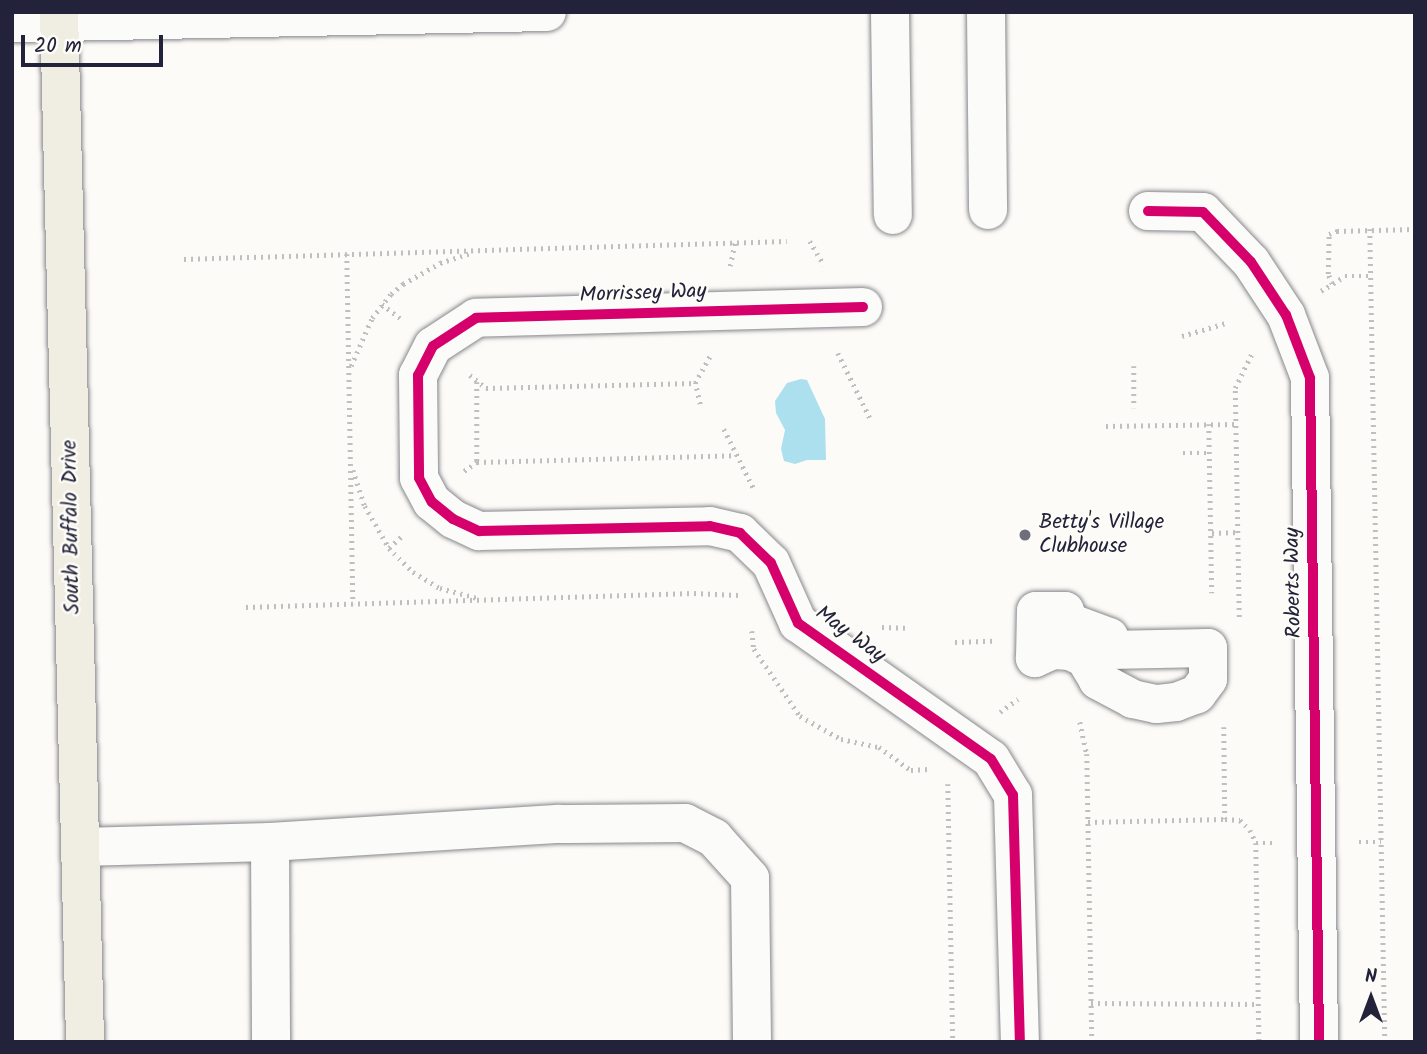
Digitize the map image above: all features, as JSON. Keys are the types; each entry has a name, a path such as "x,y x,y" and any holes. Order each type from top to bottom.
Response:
{"main road":[{"name":"South Buffalo Drive","path":"59,18 85,1042"}],"street":[{"path":"12,23 59,18 547,12"},
{"path":"890,12 893,215"},
{"path":"986,12 988,210"},
{"name":"Roberts Way","path":"1148,211 1203,212 1251,262 1286,315 1310,378 1319,1042"},
{"name":"Morrissey Way","path":"421,336 475,318 863,307"},
{"name":"May Way","path":"421,336 418,375 419,478 432,502 453,519 479,531 710,526 740,533 771,563 798,623 992,759 1013,795 1020,1042"},
{"path":"80,847 270,842 559,824 685,823 714,838 750,878 752,1042"},
{"path":"270,842 271,1042"}],"path":[{"path":"1370,229 1385,1042"},
{"path":"1332,285 1328,274 1329,234 1370,229 1415,229"},
{"path":"184,258 787,241"},
{"path":"810,241 824,266"},
{"path":"729,270 735,243"},
{"path":"349,372 362,336 382,304 403,284 440,263 477,251"},
{"path":"347,254 353,604"},
{"path":"1311,298 1345,276 1372,276"},
{"path":"382,304 421,336"},
{"path":"1182,335 1226,323"},
{"path":"1239,622 1235,388 1256,343"},
{"path":"700,404 695,383 713,350"},
{"path":"836,350 870,418"},
{"path":"1134,366 1134,408"},
{"path":"477,381 477,462"},
{"path":"486,388 695,383"},
{"path":"1209,424 1212,593"},
{"path":"1106,426 1236,424"},
{"path":"1183,453 1210,453"},
{"path":"458,475 477,462 736,455"},
{"path":"351,466 365,506 389,548 413,572 440,588 484,600"},
{"path":"1212,533 1238,532"},
{"path":"246,607 694,593 743,595"},
{"path":"752,627 754,649 800,716 841,739 879,747 911,770 932,769"},
{"path":"1204,688 1221,705 1225,819"},
{"path":"996,717 1013,700 1021,698"},
{"path":"1080,722 1087,754 1092,1042"},
{"path":"948,775 953,1042"},
{"path":"1088,822 1225,819 1240,820 1250,830 1255,843 1259,1042"},
{"path":"1347,842 1381,842"},
{"path":"1091,1003 1259,1004"}],"water":[{"path":"807,380 825,419 826,460 807,460 795,464 784,461 781,449 785,430 776,413 775,401 787,383"}],"cycle path":[{"path":"1148,211 1203,212 1251,262 1286,315 1310,378 1319,1042"},
{"path":"863,307 476,318 433,346 418,375 419,478 432,502 453,519 479,531 710,526 740,533 771,563 798,623 991,759 1013,795 1020,1042"}],"place":[{"name":"Betty's Village Clubhouse","path":"1025,535"}]}
